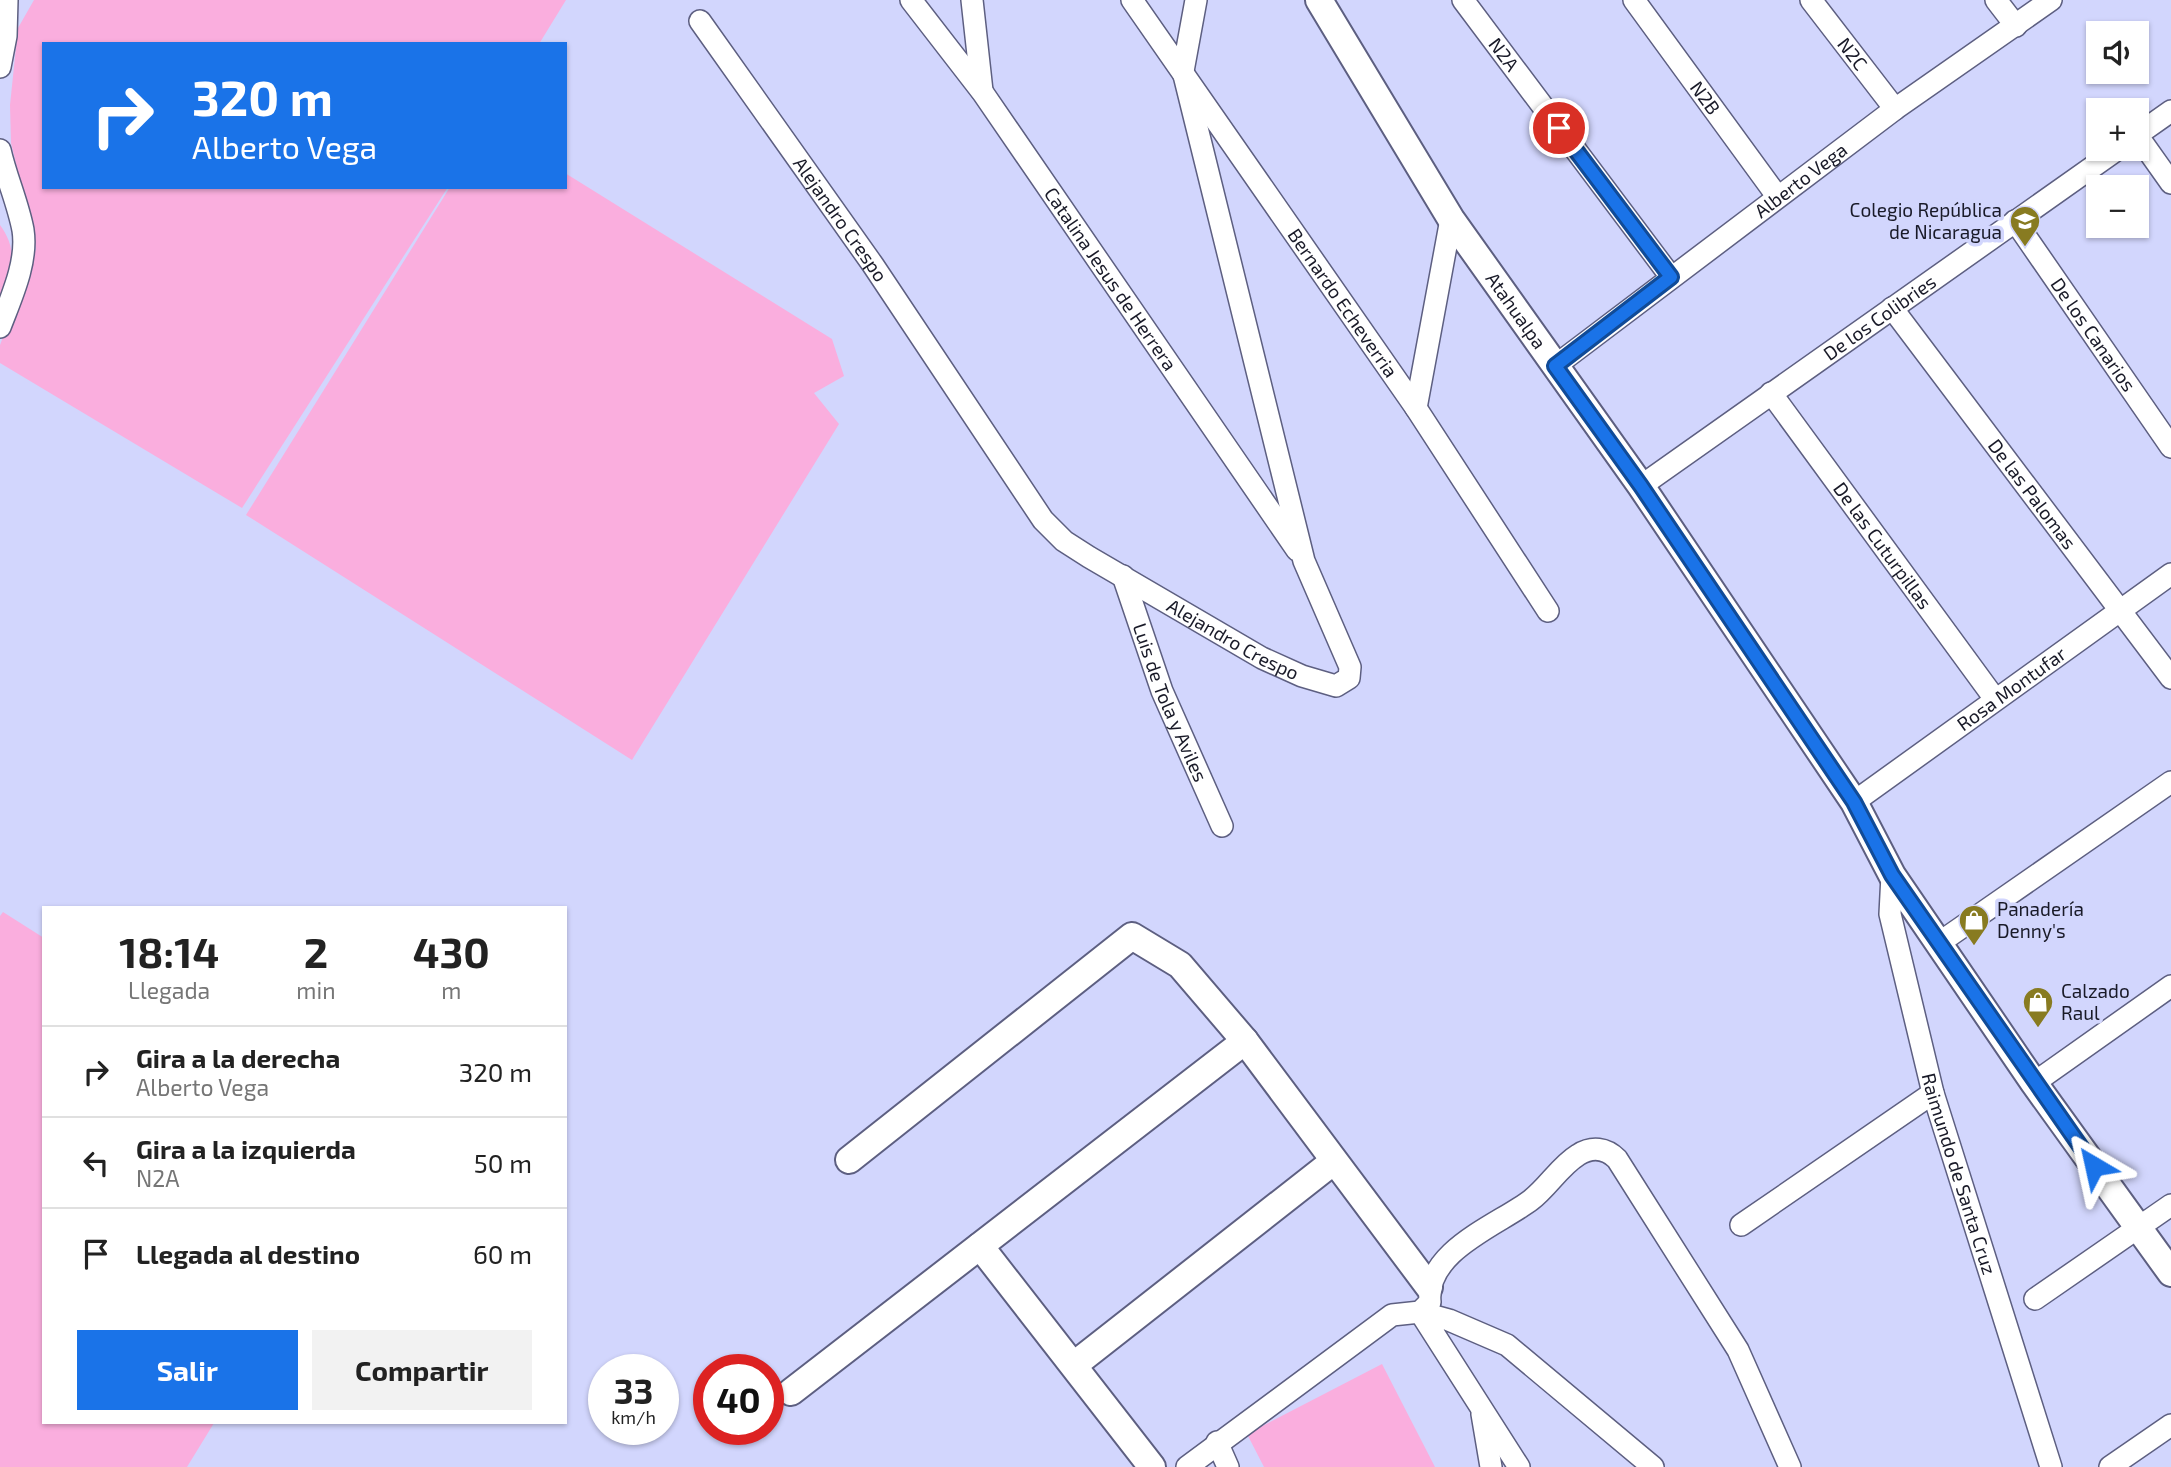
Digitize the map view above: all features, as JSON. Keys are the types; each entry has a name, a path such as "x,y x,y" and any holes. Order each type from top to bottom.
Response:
{"street":[{"path":"0,67 6,36 7,0"},
{"name":"Catalina Jesus de Herrera","path":"911,0 983,93 1304,561"},
{"path":"972,0 983,93"},
{"name":"Bernardo Echeverria","path":"1132,0 1416,408 1548,611"},
{"name":"Alejandro Crespo","path":"701,21 873,265 1024,496 1064,541 1262,659 1302,676 1336,686 1349,678 1350,667 1304,561 1183,71 1196,0"},
{"name":"Atahualpa","path":"1319,0 1451,219 1641,486 1854,802 1892,875 2034,1083 2171,1273"},
{"name":"N2A","path":"1463,0 1671,277"},
{"name":"N2B","path":"1634,0 1777,196"},
{"name":"N2C","path":"1811,0 1895,109"},
{"path":"1996,0 2016,26"},
{"name":"Alberto Vega","path":"1555,366 1777,196 1895,109 2051,0"},
{"path":"2149,127 2171,111"},
{"path":"0,150 23,233 16,284 0,327"},
{"path":"2149,152 2171,183"},
{"name":"De los Colibries","path":"1641,486 2101,161"},
{"path":"1416,408 1451,219"},
{"name":"De los Canarios","path":"2015,221 2171,447"},
{"name":"De las Palomas","path":"1892,309 2171,678"},
{"name":"De las Cuturpillas","path":"1771,393 1995,699"},
{"name":"Rosa Montufar","path":"1854,802 2171,574"},
{"name":"Luis de Tola y Aviles","path":"1123,576 1162,691 1222,826"},
{"path":"1939,943 2171,782"},
{"name":"Raimundo de Santa Cruz","path":"1892,875 1890,914 1933,1093 2051,1467"},
{"path":"849,1160 1132,936 1180,965 1245,1041 1334,1161 1424,1300 1459,1376 1480,1402 1519,1467"},
{"path":"2034,1083 2171,986"},
{"path":"791,1392 1245,1041"},
{"path":"1741,1225 1933,1093"},
{"path":"1186,1467 1392,1315 1424,1300 1451,1253 1533,1199 1579,1155 1598,1149 1611,1152 1738,1350 1790,1467"},
{"path":"1074,1365 1334,1161"},
{"path":"2035,1299 2171,1205"},
{"path":"980,1246 1152,1467"},
{"path":"1424,1300 1449,1320 1507,1345 1653,1467"},
{"path":"1480,1402 1491,1467"},
{"path":"2110,1467 2171,1425"},
{"path":"1217,1442 1228,1467"}],"shaded area":[{"path":"34,0 566,0 540,42 42,42 42,189 447,189 242,508 0,363 0,345 36,249 11,143 10,105 18,28"},
{"path":"567,174 832,339 844,376 814,393 839,424 632,760 246,515 449,189 567,189"},
{"path":"0,225 10,246 12,266 0,308"},
{"path":"3,912 42,937 42,1424 213,1424 187,1467 0,1467 0,916"},
{"path":"1382,1364 1435,1467 1264,1467 1247,1434"}],"place":[{"name":"Colegio República de Nicaragua","path":"2025,248"},
{"name":"Panadería Denny's","path":"1974,947"},
{"name":"Calzado Raul","path":"2038,1029"}],"route":[{"path":"1559,128 1671,277 1555,366 1641,486 1854,802 1892,875 2094,1166"}]}
